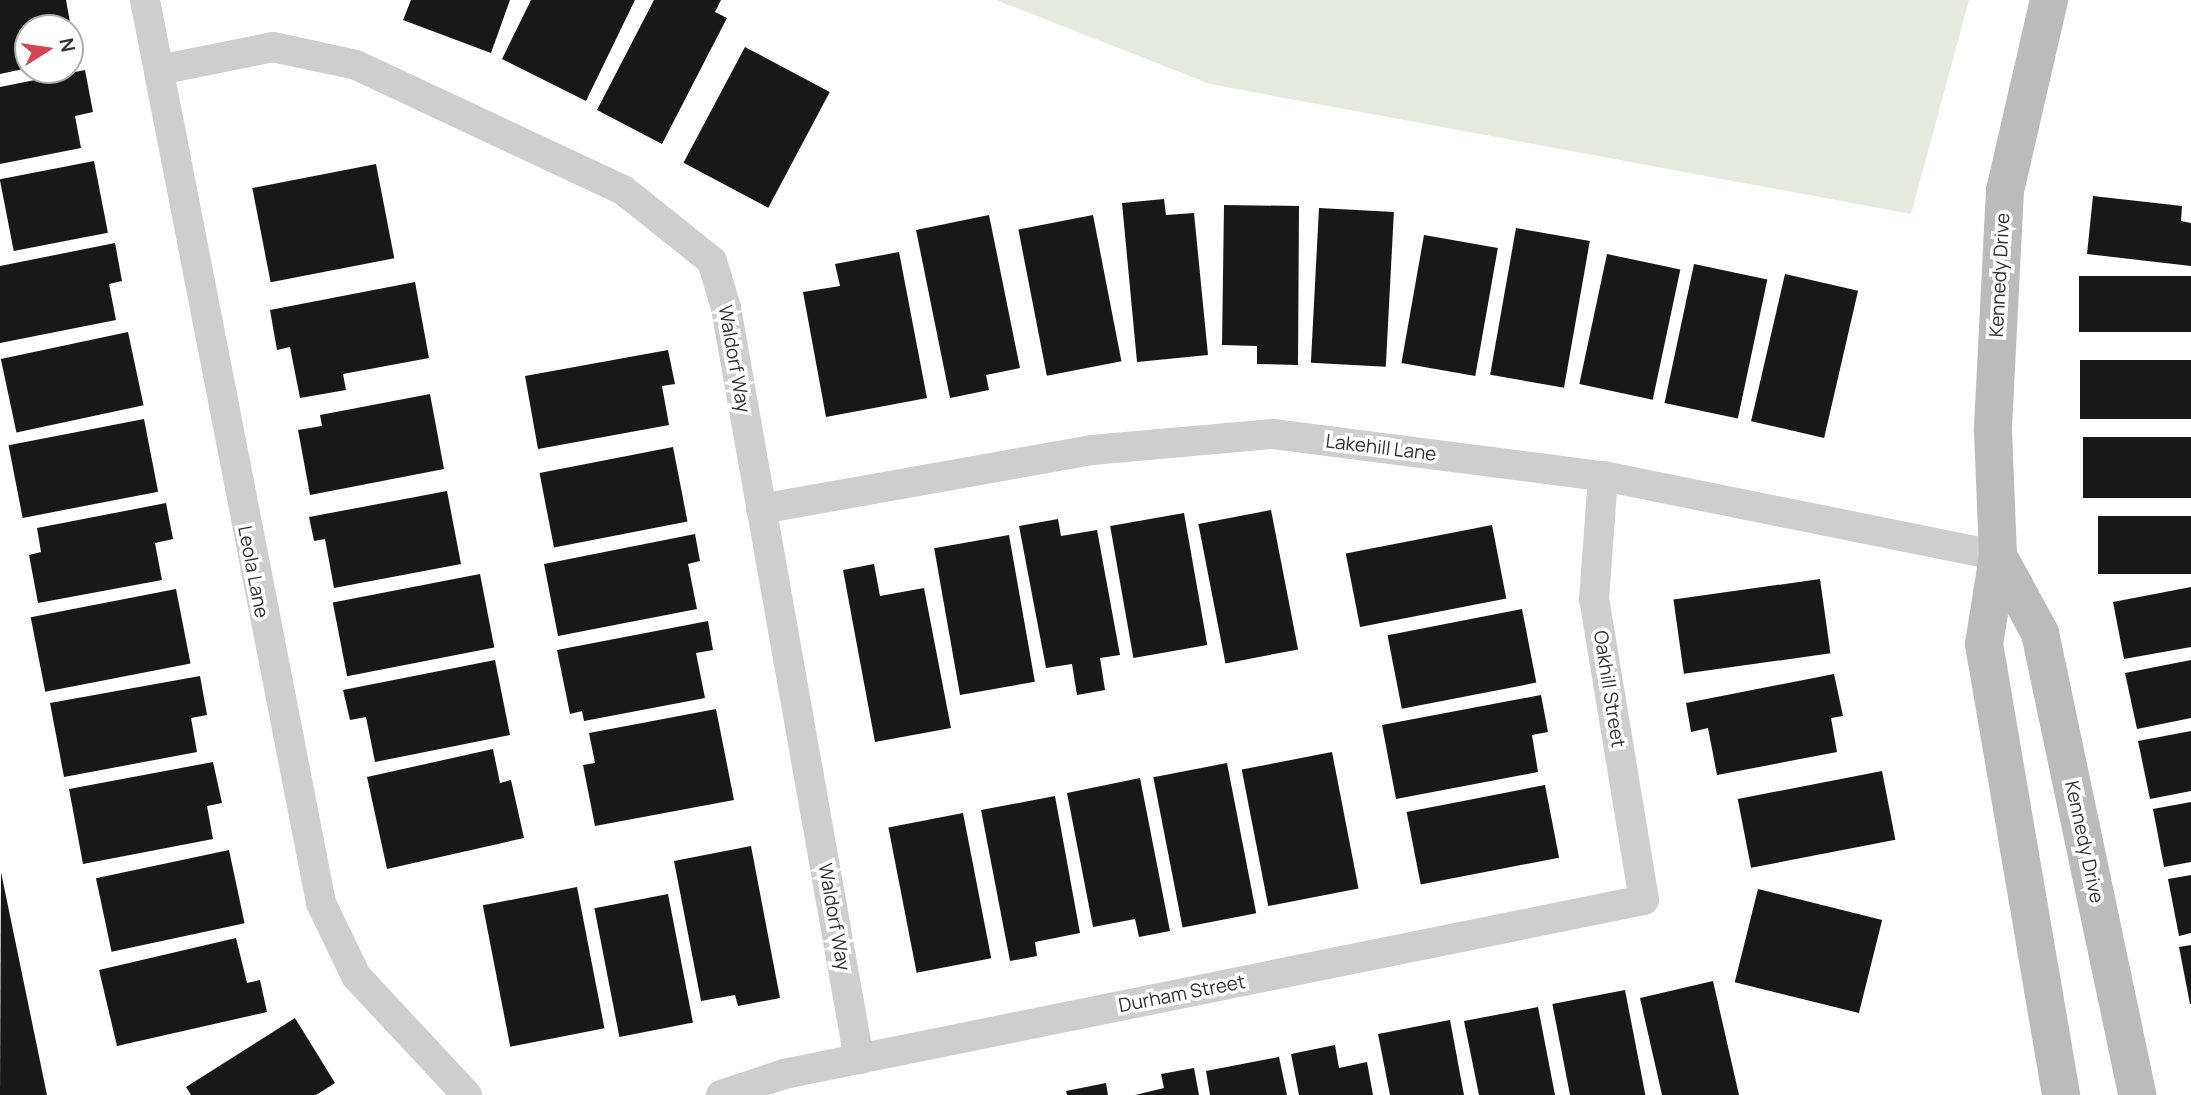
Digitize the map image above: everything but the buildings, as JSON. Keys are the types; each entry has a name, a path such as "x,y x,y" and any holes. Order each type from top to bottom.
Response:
{"street":[{"name":"Leola Lane","path":"145,0 321,903 356,976 467,1095"},
{"name":"Kennedy Drive","path":"2049,0 2005,190 1993,431 1998,556 1984,644 2061,1095"},
{"name":"Waldorf Way","path":"159,70 273,47 356,65 623,190 667,220 712,261 761,509 859,1059"},
{"name":"Lakehill Lane","path":"761,509 1092,450 1273,434 1603,476 1998,556"},
{"name":"Oakhill Street","path":"1603,476 1594,599 1644,900"},
{"name":"Kennedy Drive","path":"1998,556 2040,633 2137,1095"},
{"name":"Durham Street","path":"721,1095 859,1059 1644,900"}],"shaded area":[{"path":"996,0 1969,0 1911,214 1210,84"}]}
